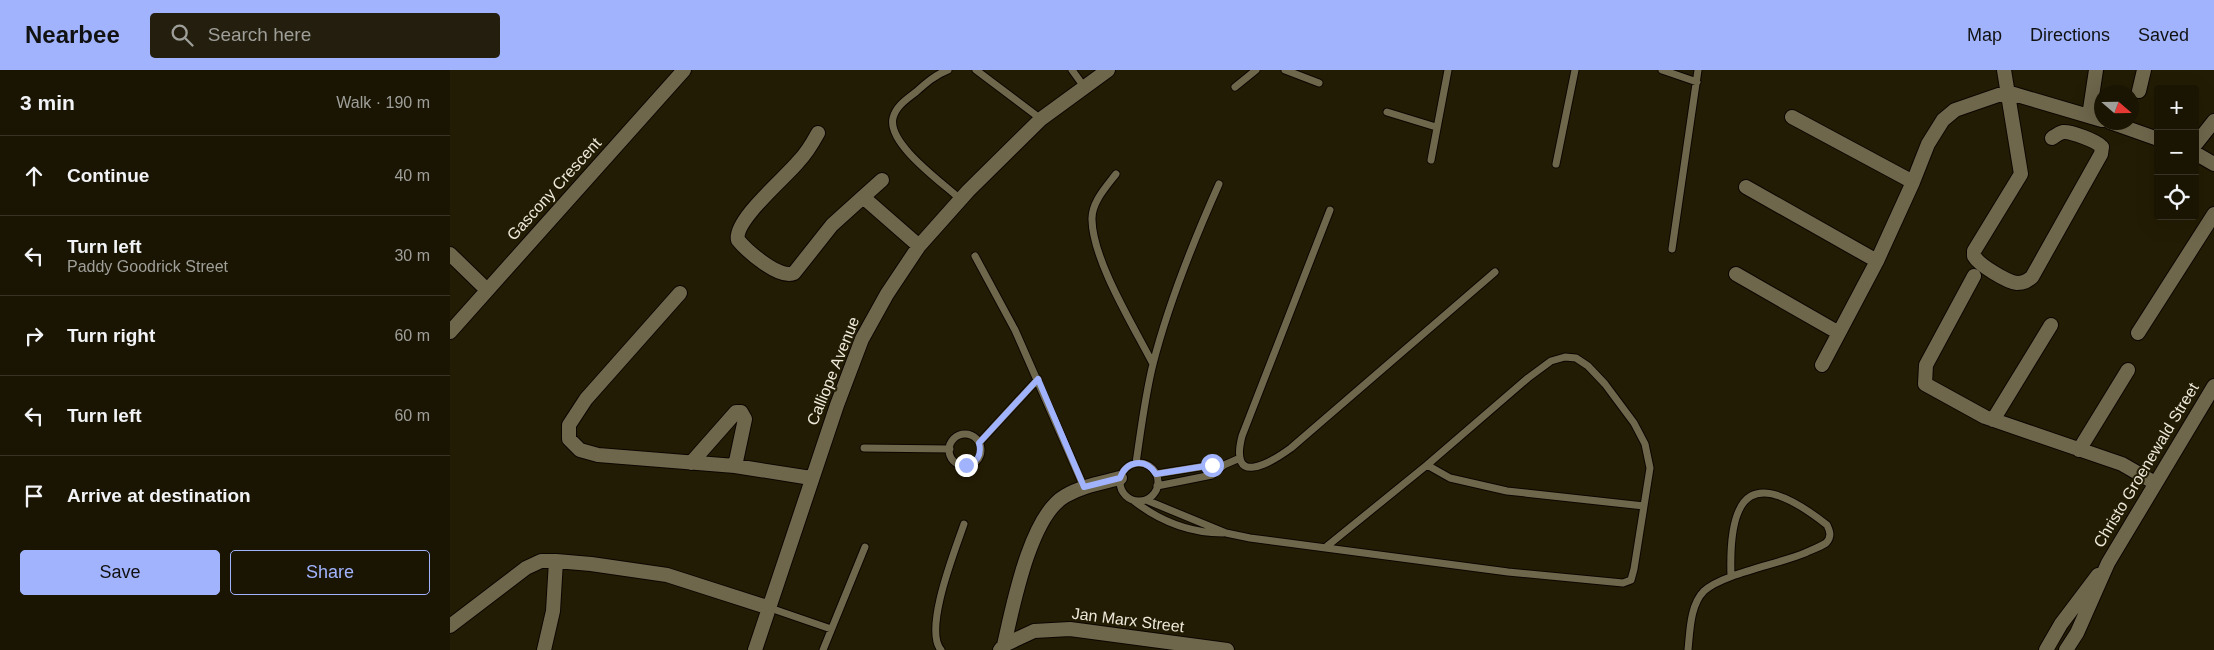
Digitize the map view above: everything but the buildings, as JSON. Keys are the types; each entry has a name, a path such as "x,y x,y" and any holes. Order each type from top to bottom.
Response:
{"street":[{"name":"Gascony Crescent","path":"450,332 684,70"},
{"name":"Calliope Avenue","path":"756,650 811,478 862,339 887,294 919,246 960,199 1041,119 1108,70"},
{"path":"2004,70 2021,174 1974,251 1974,256 1984,266 2014,283 2025,282 2032,277 2101,154 2102,147 2098,143 2070,133 2060,133 2052,138"},
{"path":"2096,70 2096,85"},
{"path":"2139,91 2144,70"},
{"path":"1822,365 1877,261 1928,144 1943,120 1955,110 2007,92 2094,118"},
{"path":"1792,117 1913,182"},
{"path":"2199,140 2214,121"},
{"path":"2134,130 2154,137"},
{"path":"818,134 800,160 737,231 738,240 769,266 781,274 794,274 832,225 882,180"},
{"path":"2199,155 2214,164"},
{"path":"1746,187 1877,261"},
{"path":"863,197 919,246"},
{"path":"2138,333 2214,214"},
{"path":"450,254 487,290"},
{"path":"1736,274 1839,333"},
{"path":"1974,276 1926,365 1924,384 1993,420 2122,464 2155,484"},
{"path":"680,293 586,399 572,420 568,432 569,439 574,446 587,453 735,466 811,478"},
{"path":"1993,420 2051,325"},
{"path":"2079,450 2128,370"},
{"name":"Christo Groenewald Street","path":"2066,650 2076,633 2108,563 2214,386"},
{"path":"691,462 736,412 741,412 745,419 735,466"},
{"path":"1002,647 1022,574 1039,528 1048,511 1064,496 1084,487 1120,478"},
{"path":"450,626 526,568 541,561 556,561 667,575 770,608"},
{"path":"544,650 552,611 556,561"},
{"name":"Christo Groenewald Street","path":"2046,650 2061,624 2108,563"},
{"name":"Jan Marx Street","path":"1002,647 1034,631 1070,629 1187,647 1227,650"}],"lane":[{"path":"948,70 938,74 905,100 897,108 893,124 900,142 911,155 960,199"},
{"path":"976,70 1041,119"},
{"path":"1072,70 1084,88"},
{"path":"1235,87 1256,70"},
{"path":"1285,70 1319,83"},
{"path":"1431,160 1448,70"},
{"path":"1556,164 1575,70"},
{"path":"1662,70 1697,82"},
{"path":"1672,249 1698,70"},
{"path":"1387,112 1436,128"},
{"path":"1116,174 1095,205 1091,220 1108,276 1153,364"},
{"path":"1136,463 1153,364 1182,277 1206,212 1219,184"},
{"path":"1330,210 1248,419 1239,449 1240,458 1250,468 1261,467 1272,462 1291,448 1495,272"},
{"path":"975,256 1015,330 1084,487"},
{"path":"1146,500 1155,492 1157,486 1156,474 1148,465 1136,463 1125,468 1120,478 1119,484 1124,494 1161,520 1178,526 1205,532 1226,533 1250,538 1508,572 1623,583 1629,582 1633,576 1650,468 1645,444 1634,423 1605,384 1588,366 1576,358 1565,357 1551,360 1326,547"},
{"path":"979,443 1038,379"},
{"path":"962,434 972,436 979,443 980,453 975,462 966,465 956,462 950,454 953,439 962,434"},
{"path":"864,448 950,449"},
{"path":"1157,486 1212,474 1224,465 1240,458"},
{"path":"1156,474 1212,465 1224,465"},
{"path":"1427,465 1450,478 1507,491 1644,506"},
{"path":"1688,650 1697,601 1704,591 1731,576 1793,558 1826,543 1830,532 1827,525 1789,500 1777,495 1758,493 1749,497 1742,502 1737,514 1730,555 1731,576"},
{"path":"1133,500 1146,500 1226,533"},
{"path":"938,649 936,625 939,603 944,581 964,524"},
{"path":"823,650 865,547"},
{"path":"770,608 831,629"}],"route":[{"path":"966,465 975,462 980,453 979,443 1038,379 1084,487 1120,478 1122,472 1130,464 1142,463 1148,465 1156,474 1212,465"}]}
